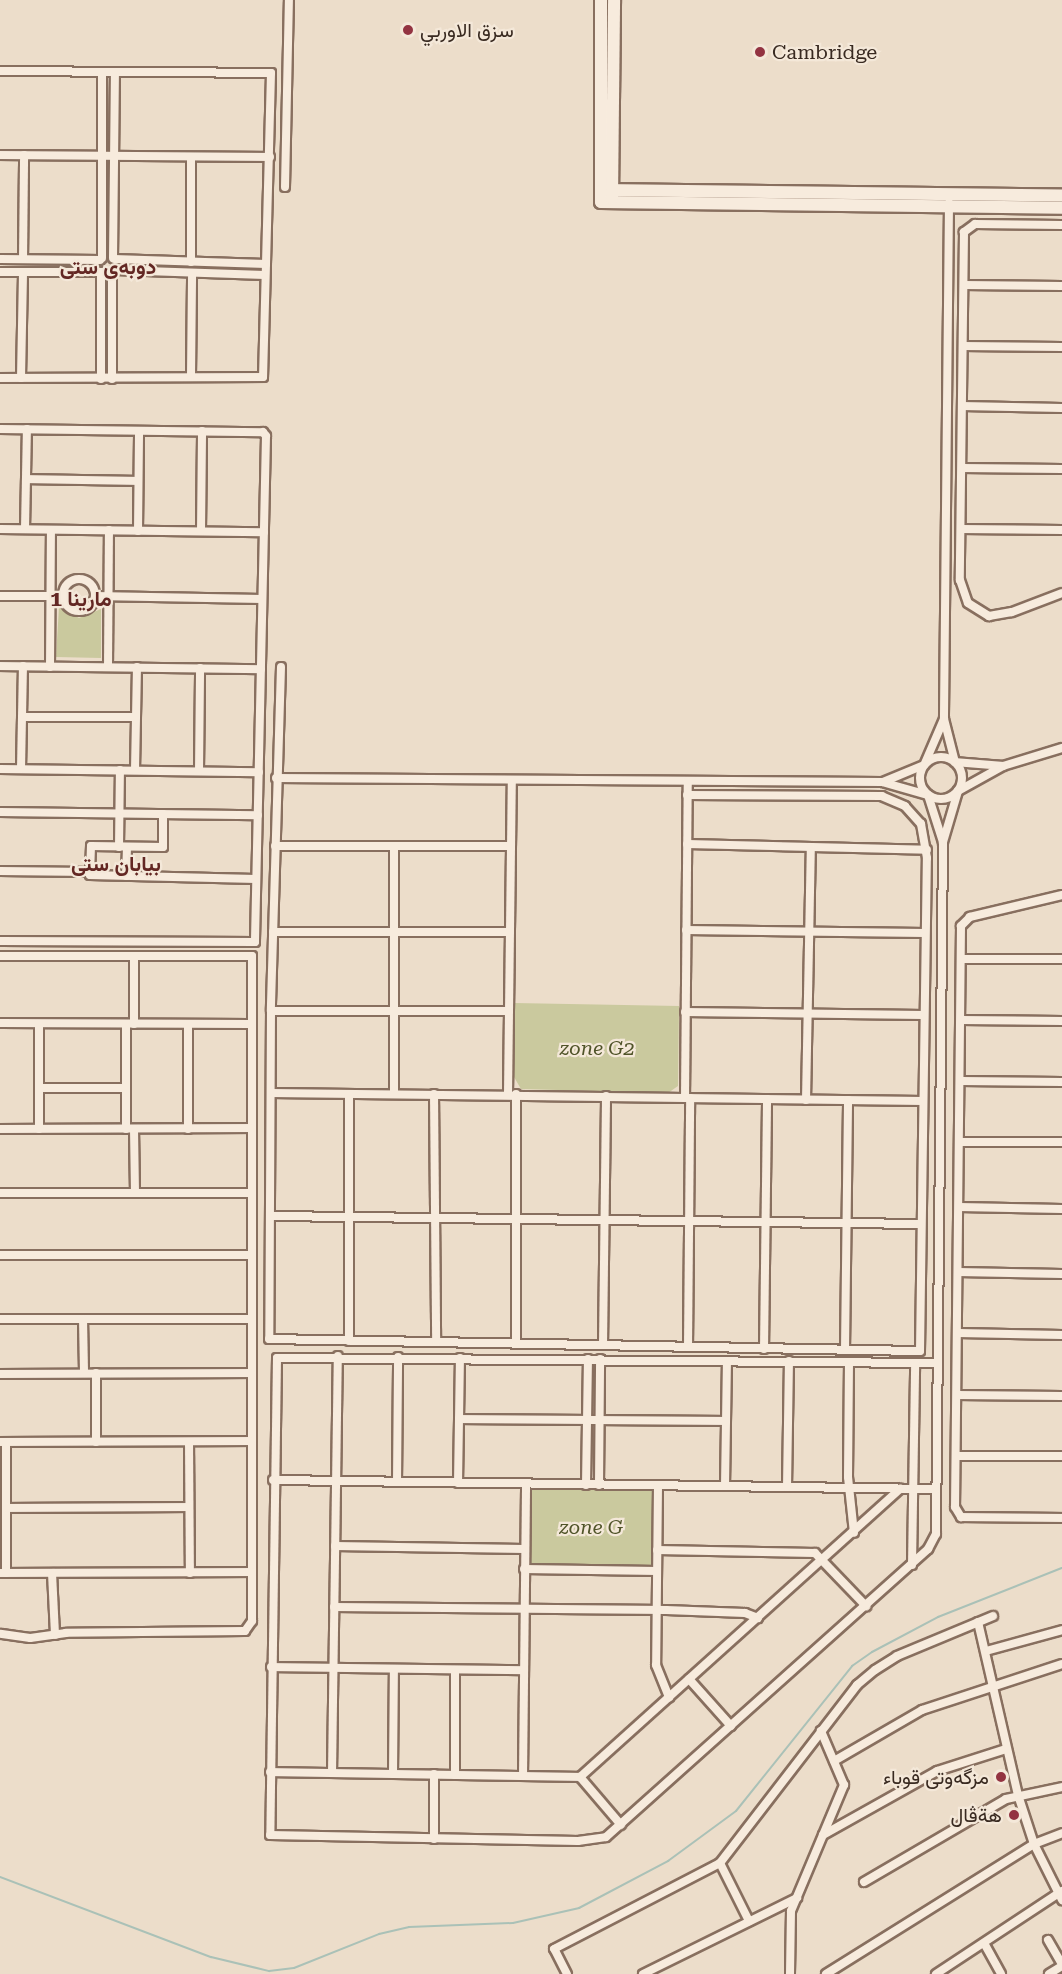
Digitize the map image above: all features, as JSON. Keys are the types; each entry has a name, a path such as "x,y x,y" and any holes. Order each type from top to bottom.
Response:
{"street":[{"path":"285,187 289,0"},
{"path":"601,0 608,194"},
{"path":"608,194 614,0"},
{"path":"0,71 271,73 263,377 191,376 112,380 0,378"},
{"path":"101,379 102,72"},
{"path":"112,380 115,72"},
{"path":"0,155 270,157"},
{"path":"23,260 24,155"},
{"path":"191,157 191,262"},
{"path":"608,194 949,200 1062,196"},
{"path":"949,200 1062,208"},
{"path":"936,1363 286,1355 276,1360 269,1829 273,1836 588,1841 606,1837 912,1564 928,1549 936,1534 934,1489 936,1363 943,842 963,776 955,762 944,719 949,200"},
{"path":"1062,225 970,225 964,232 961,529 961,588 976,611 989,616 1002,615 1062,592"},
{"path":"0,259 113,259 266,264"},
{"path":"0,272 266,275"},
{"path":"21,378 22,273"},
{"path":"191,376 192,274"},
{"path":"964,285 1062,286"},
{"path":"963,346 1062,347"},
{"path":"962,406 1062,408"},
{"path":"0,429 266,434 255,942 0,941"},
{"path":"25,530 27,429"},
{"path":"138,531 139,431"},
{"path":"201,531 202,431"},
{"path":"962,468 1062,469"},
{"path":"26,479 138,481"},
{"path":"0,529 264,532"},
{"path":"961,529 1062,530"},
{"path":"50,667 51,530"},
{"path":"108,667 109,530"},
{"path":"79,579 89,582 95,596 90,607 81,611 66,605 63,596 66,586 79,579"},
{"path":"0,596 63,596"},
{"path":"95,596 262,600"},
{"path":"0,666 261,669"},
{"path":"21,769 23,666"},
{"path":"135,770 137,667"},
{"path":"281,667 271,1011 269,1339 920,1351 927,850 916,818 906,806 882,796 687,795"},
{"path":"199,771 200,668"},
{"path":"22,717 136,717"},
{"path":"943,842 920,778 944,719"},
{"path":"276,778 512,782 882,782 944,799 1003,766 1062,748"},
{"path":"882,782 939,757 955,762 1003,766"},
{"path":"0,769 259,772"},
{"path":"120,770 119,813 126,876"},
{"path":"512,782 509,1011 516,1220 516,1344"},
{"path":"688,782 686,930 690,1223 688,1347"},
{"path":"0,813 258,815"},
{"path":"163,814 163,847 91,846 90,876 256,879"},
{"path":"687,844 927,850"},
{"path":"275,846 510,846"},
{"path":"394,846 394,1094"},
{"path":"806,1100 811,847"},
{"path":"0,871 90,872"},
{"path":"1062,895 970,917 961,926 955,1507 962,1517 1062,1518"},
{"path":"686,930 925,933"},
{"path":"273,932 510,932"},
{"path":"0,956 252,956 252,1572 252,1621 245,1631 55,1635 30,1638 0,1634"},
{"path":"134,956 126,1088 135,1193"},
{"path":"961,959 1062,959"},
{"path":"271,1011 509,1011"},
{"path":"686,1012 923,1015"},
{"path":"960,1020 1062,1021"},
{"path":"0,1023 251,1024"},
{"path":"39,1023 39,1129"},
{"path":"188,1024 188,1129"},
{"path":"961,1081 1062,1082"},
{"path":"39,1089 126,1088"},
{"path":"271,1093 512,1094 923,1101"},
{"path":"349,1094 349,1341"},
{"path":"434,1094 433,1219 436,1342"},
{"path":"603,1346 606,1096"},
{"path":"764,1349 767,1099"},
{"path":"845,1350 848,1100"},
{"path":"0,1129 251,1128"},
{"path":"959,1142 1062,1142"},
{"path":"0,1192 251,1192"},
{"path":"959,1207 1062,1209"},
{"path":"270,1216 846,1225 921,1224"},
{"path":"0,1255 251,1255"},
{"path":"958,1272 1062,1274"},
{"path":"0,1319 251,1319"},
{"path":"83,1319 84,1373"},
{"path":"958,1333 1062,1335"},
{"path":"332,1773 338,1356"},
{"path":"397,1482 398,1357"},
{"path":"458,1483 460,1358"},
{"path":"586,1485 588,1359"},
{"path":"599,1485 600,1359"},
{"path":"725,1486 727,1361"},
{"path":"787,1487 789,1361"},
{"path":"849,1362 854,1533"},
{"path":"912,1564 915,1363"},
{"path":"96,1373 96,1442"},
{"path":"0,1374 251,1373"},
{"path":"957,1395 1062,1396"},
{"path":"459,1419 726,1421"},
{"path":"251,1442 3,1442 6,1508 3,1573 252,1572"},
{"path":"189,1442 190,1573"},
{"path":"956,1456 1062,1456"},
{"path":"273,1480 934,1489"},
{"path":"523,1776 526,1484"},
{"path":"658,1486 656,1665 669,1697"},
{"path":"270,1772 580,1777 854,1533 900,1489"},
{"path":"6,1508 189,1507"},
{"path":"335,1546 524,1549"},
{"path":"657,1550 815,1553 825,1559 866,1606"},
{"path":"524,1569 657,1571"},
{"path":"52,1573 55,1635"},
{"path":"334,1606 739,1613 758,1618"},
{"path":"567,1974 554,1949 720,1863 857,1685 897,1656 993,1616"},
{"path":"936,1974 1061,1895 1034,1844 1018,1795 978,1622"},
{"path":"986,1651 1062,1630"},
{"path":"834,1761 922,1710 1062,1664"},
{"path":"271,1667 523,1670"},
{"path":"393,1774 394,1669"},
{"path":"455,1670 455,1775"},
{"path":"689,1679 731,1726"},
{"path":"781,1974 790,1972 792,1911 844,1785 821,1731"},
{"path":"823,1835 937,1771 1006,1749"},
{"path":"434,1774 434,1839"},
{"path":"580,1777 621,1824"},
{"path":"864,1882 962,1823 1018,1795 1062,1787"},
{"path":"826,1974 1034,1844 1062,1833"},
{"path":"720,1863 749,1921"},
{"path":"643,1974 797,1898"},
{"path":"1048,1940 1062,1966 1049,1974"},
{"path":"984,1943 1001,1974"}],"green space":[{"path":"59,607 79,618 101,609 101,658 56,657"},
{"name":"zone G2","path":"514,1003 679,1006 678,1086 668,1093 521,1089 514,1077"},
{"name":"zone G","path":"529,1487 655,1489 654,1567 528,1565"}],"waterway":[{"path":"0,1877 211,1957 269,1971 294,1968 379,1934 409,1927 513,1923 579,1908 668,1861 736,1811 852,1666 872,1652 938,1617 1062,1568"}],"place":[{"name":"سزق الاوربي","path":"408,30"},
{"name":"Cambridge","path":"760,52"},
{"name":"مزگەوتی قوباء","path":"1001,1777"},
{"name":"هةڤال","path":"1014,1815"}],"district":[{"name":"دوبه‌ی ستی","path":"108,267"},
{"name":"مارینا 1","path":"81,599"},
{"name":"بیابان ستی","path":"116,864"}]}
